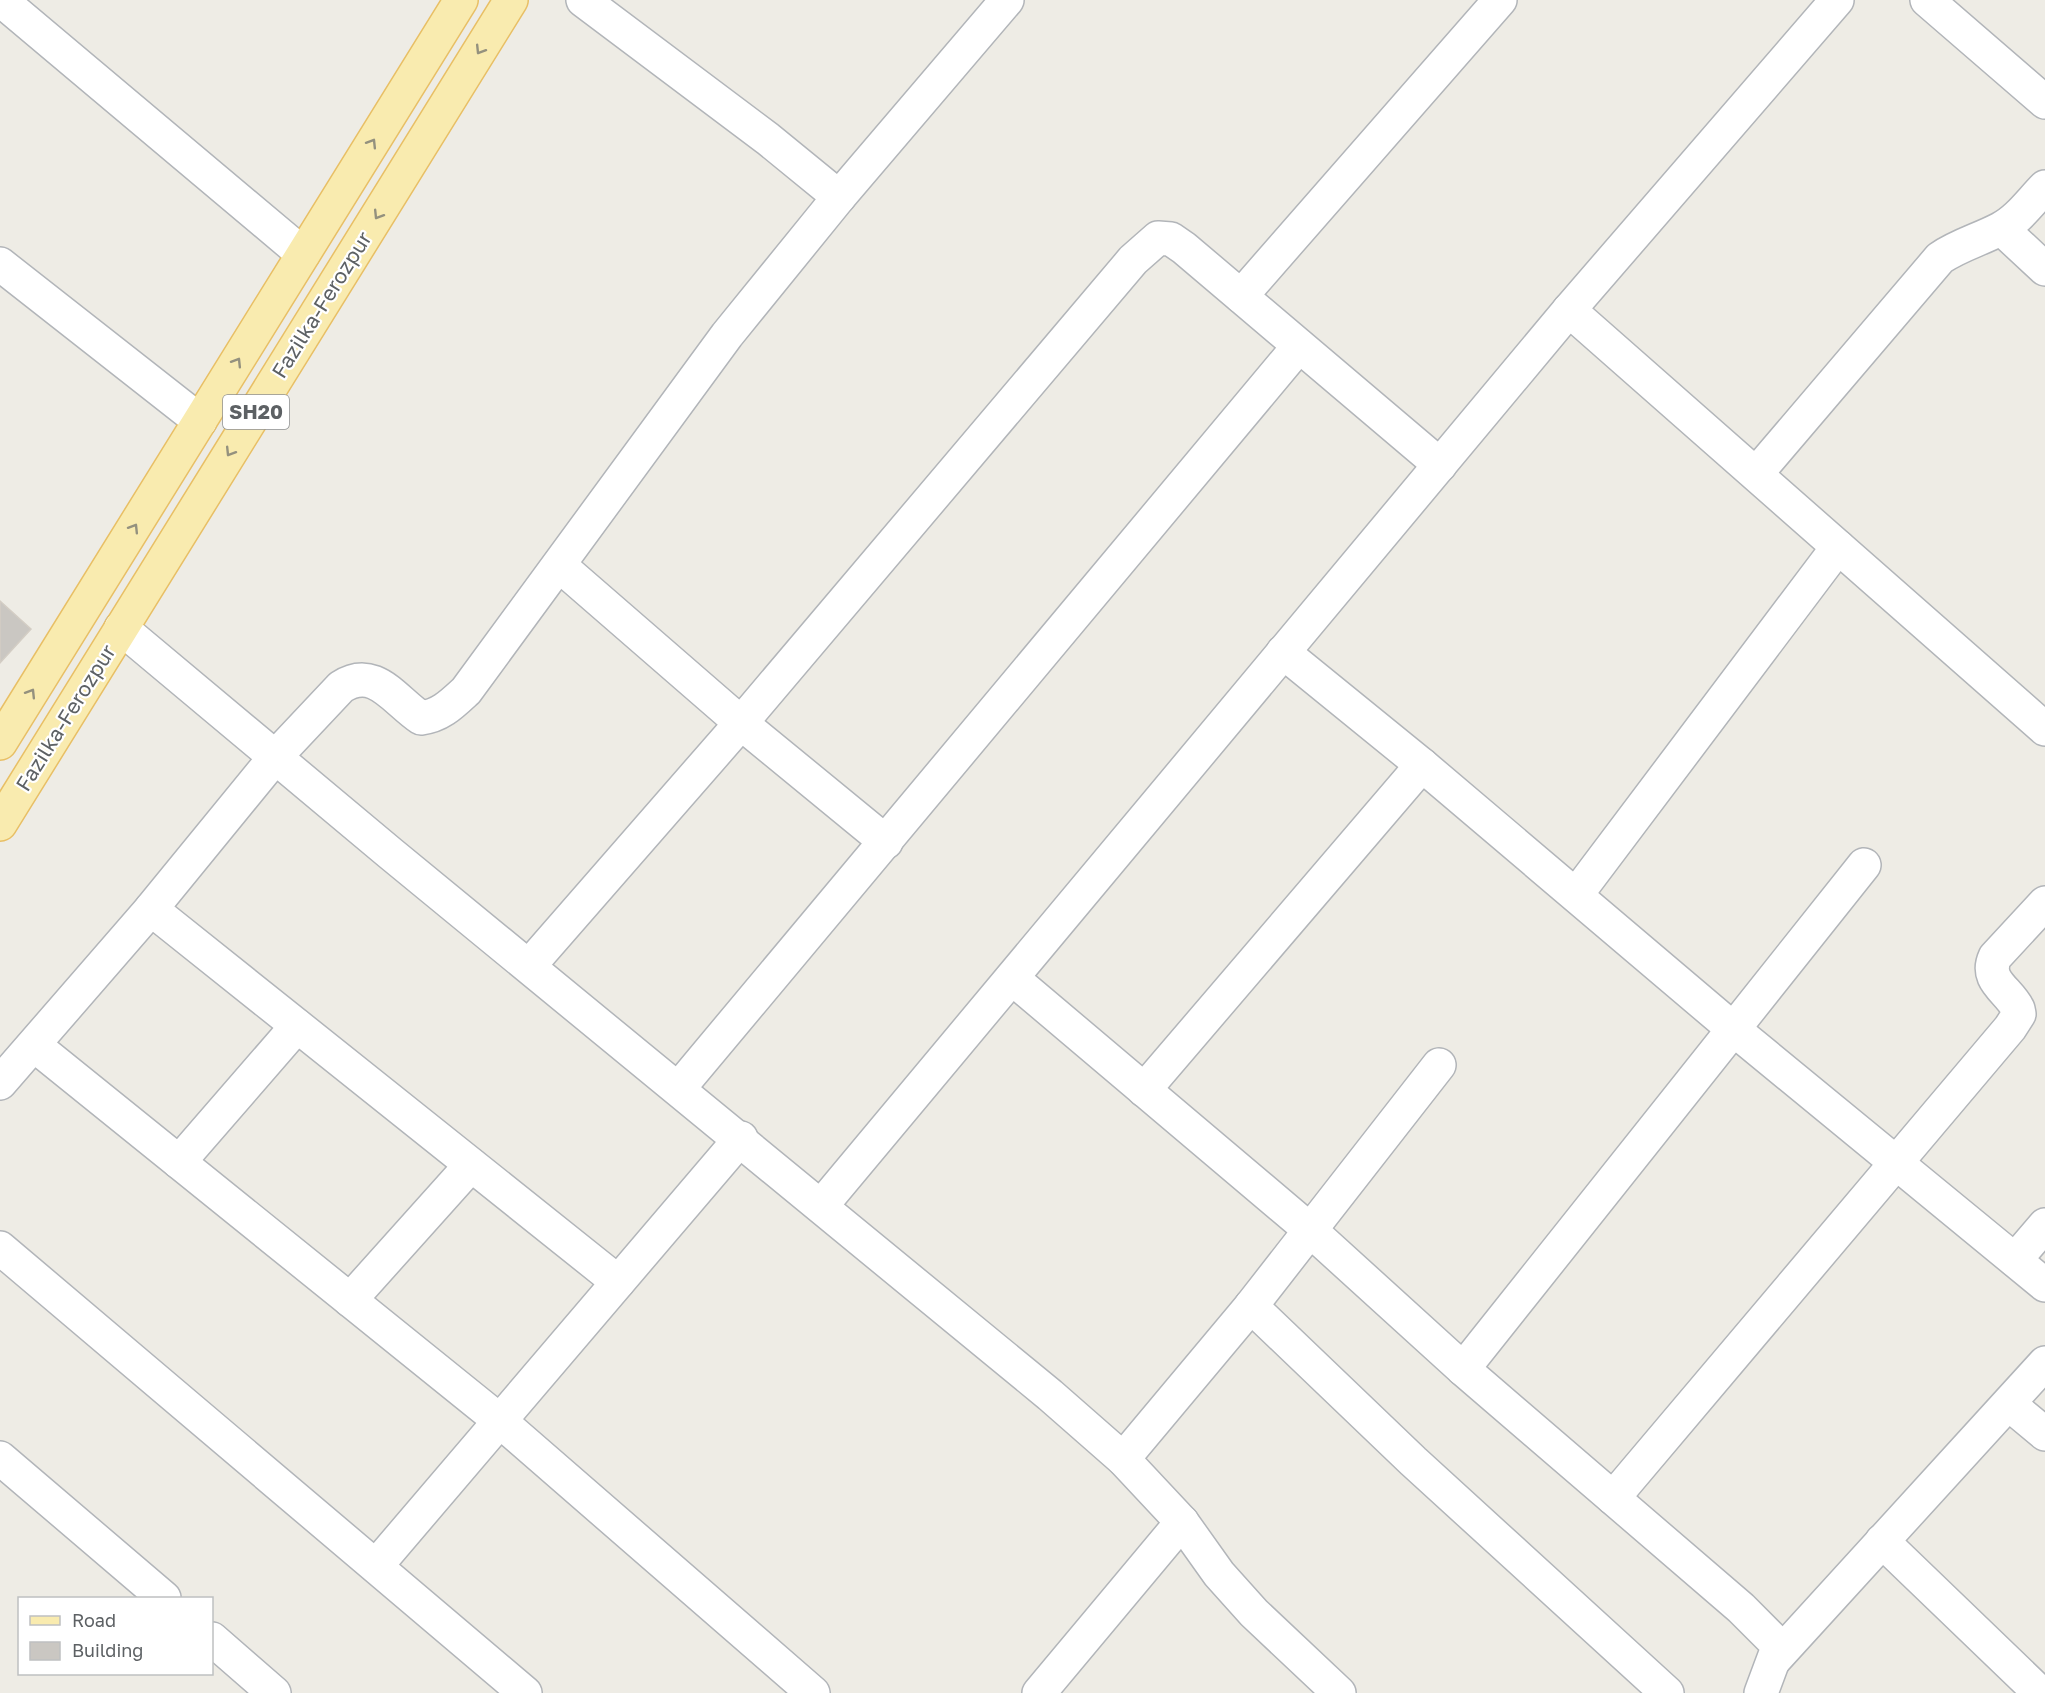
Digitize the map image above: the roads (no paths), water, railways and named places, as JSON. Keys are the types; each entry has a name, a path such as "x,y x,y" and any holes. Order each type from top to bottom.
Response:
{"main road":[{"name":"Fazilka-Ferozpur","path":"0,743 461,0"},
{"name":"Fazilka-Ferozpur","path":"0,824 512,0"}],"street":[{"path":"1,0 303,254"},
{"path":"583,0 768,140 839,197"},
{"path":"0,1083 151,909 276,756 341,687 353,679 366,679 379,684 421,718 433,717 466,691 727,335 839,197 1007,0"},
{"path":"1240,296 1500,0"},
{"path":"822,1205 1569,310 1837,0"},
{"path":"1927,0 2045,102"},
{"path":"1756,474 1940,258 1953,249 2002,229 2016,218 2045,187"},
{"path":"2002,229 2045,269"},
{"path":"529,966 741,723 1150,243 1158,238 1171,239 1440,465"},
{"path":"0,264 200,421"},
{"path":"1569,310 2045,729"},
{"path":"679,1088 1299,346"},
{"path":"1575,895 1838,547"},
{"path":"559,565 741,723 886,842"},
{"path":"121,628 822,1205 1123,1459 1182,1522 1219,1574 1247,1605 1339,1693"},
{"path":"1283,652 1422,765 1732,1028 2045,1285"},
{"path":"1144,1090 1422,765"},
{"path":"1463,1370 1732,1028 1864,865"},
{"path":"1613,1498 2016,1019 2018,1009 1993,978 1991,966 1995,957 2045,903"},
{"path":"151,909 618,1282"},
{"path":"1012,978 1310,1230 1463,1370 1766,1633 1774,1641 1777,1650 1761,1693"},
{"path":"179,1162 297,1026"},
{"path":"34,1045 500,1421 813,1693"},
{"path":"1123,1459 1251,1306 1439,1065"},
{"path":"376,1566 741,1138"},
{"path":"350,1300 471,1165"},
{"path":"2015,1260 2045,1225"},
{"path":"0,1248 525,1693"},
{"path":"1251,1306 1413,1461 1667,1693"},
{"path":"1774,1659 2045,1363"},
{"path":"2009,1404 2045,1434"},
{"path":"0,1458 162,1597"},
{"path":"1039,1693 1182,1522"},
{"path":"1882,1541 2040,1693"},
{"path":"213,1641 274,1693"}]}
